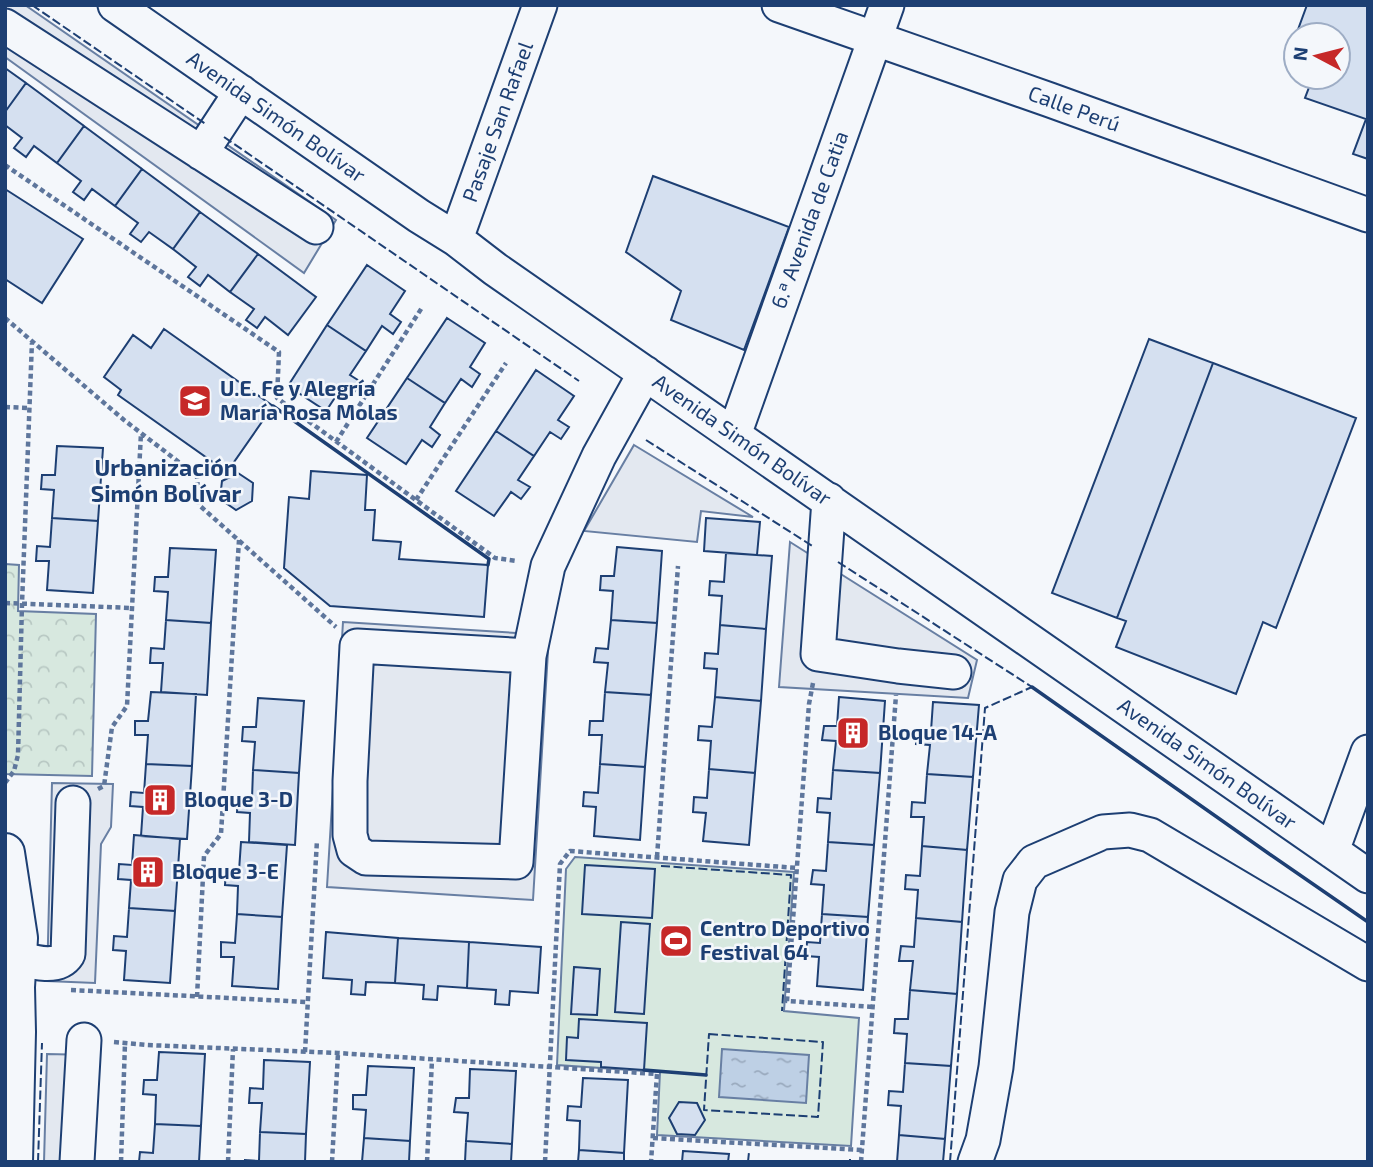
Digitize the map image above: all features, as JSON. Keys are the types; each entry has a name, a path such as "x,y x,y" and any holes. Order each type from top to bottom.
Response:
{"main road":[{"path":"5,853 18,938 13,1162"}],"street":[{"name":"Pasaje San Rafael","path":"457,239 540,5"},
{"name":"Calle Perú","path":"779,5 1368,215"},
{"name":"6.ª Avenida de Catia","path":"734,435 887,5"},
{"name":"Avenida Simón Bolívar","path":"131,10 241,92 419,216 457,239 1368,876"},
{"path":"5,26 316,227"},
{"path":"201,153 241,92"},
{"path":"529,656 357,646 350,780 350,835 354,850 366,858 516,862 529,656 548,566 599,456 645,373"},
{"path":"828,500 818,654 954,672"},
{"path":"1332,851 1368,752"},
{"path":"18,958 36,963 58,962 64,960 68,954 73,803"},
{"path":"975,1162 983,1140 996,1067 1012,912 1020,880 1034,862 1103,832 1130,830 1150,835 1368,964"},
{"path":"77,1162 84,1040"}],"path":[{"path":"5,164 279,352 276,398 495,558 548,566"},
{"path":"336,442 424,306"},
{"path":"5,318 124,420 198,475 199,505 357,646"},
{"path":"5,783 14,771 18,755 32,341"},
{"path":"416,500 506,363"},
{"path":"5,407 29,408"},
{"path":"73,803 104,786 112,727 127,706 141,432"},
{"path":"197,997 204,856 221,835 239,540"},
{"path":"657,857 678,566"},
{"path":"5,603 132,608"},
{"path":"818,654 809,704 787,1001 873,1007"},
{"path":"861,1162 898,666"},
{"path":"545,1162 560,864 570,851 797,868"},
{"path":"71,990 307,1002"},
{"path":"84,1040 657,1074 651,1162"},
{"path":"121,1162 125,1043"},
{"path":"228,1162 233,1049"},
{"path":"332,1162 338,1053"},
{"path":"427,1162 432,1060"},
{"path":"653,1138 862,1150"}],"green space":[{"path":"5,564 19,565 18,611 96,614 92,776 5,774"},
{"name":"Centro Deportivo Festival 64","path":"575,857 794,872 784,1011 859,1018 851,1146 657,1135 660,1072 557,1065 566,869"}],"shaded area":[{"path":"5,5 25,5 336,220 304,273 5,57"},
{"path":"634,445 753,517 701,511 697,542 584,531"},
{"path":"790,542 977,660 968,698 779,687"},
{"path":"343,622 549,635 533,900 327,887"},
{"path":"52,783 113,784 111,827 101,844 95,983 47,981"},
{"path":"47,1054 90,1055 86,1162 44,1162"}],"water":[{"path":"722,1049 809,1055 806,1103 719,1097"}],"building":[{"path":"1307,5 1368,5 1368,159 1353,154 1366,119 1305,98 1308,91 1352,91 1352,21 1301,21"},
{"path":"5,68 26,83 5,112"},
{"path":"26,83 84,126 57,163 34,146 26,157 14,148 22,138 5,125 5,112"},
{"path":"84,126 142,169 115,206 92,189 84,200 73,192 81,181 57,163"},
{"path":"142,169 200,212 173,249 149,232 141,242 130,234 138,223 115,206"},
{"path":"653,176 789,227 744,350 671,320 681,291 626,252"},
{"path":"5,189 83,239 42,303 5,279"},
{"path":"200,212 258,254 230,292 208,275 200,286 188,277 196,267 173,249"},
{"path":"258,254 316,297 288,335 265,317 257,328 246,320 254,309 230,292"},
{"path":"367,265 405,291 390,314 401,322 393,334 382,326 366,351 327,325"},
{"path":"447,318 485,343 470,367 480,374 472,387 461,379 445,403 407,378"},
{"path":"327,325 366,351 350,375 361,382 353,394 342,387 326,411 288,386"},
{"name":"U.E. Fe y Alegría María Rosa Molas","path":"164,329 273,406 227,472 118,395 121,390 104,377 133,335 151,348"},
{"path":"1149,339 1213,363 1117,618 1052,593"},
{"path":"1213,363 1356,418 1276,628 1263,622 1236,694 1116,647 1126,621 1117,618"},
{"path":"536,370 574,396 558,420 569,427 561,439 550,432 534,456 496,431"},
{"path":"407,378 445,403 430,427 440,435 432,447 422,440 406,464 367,438"},
{"path":"496,431 534,456 518,480 530,487 521,499 511,492 494,516 456,491"},
{"path":"57,446 103,448 98,521 52,518 54,490 41,489 42,475 55,475"},
{"path":"311,471 367,475 365,510 375,510 373,540 401,542 399,559 488,565 484,617 330,606 284,568 289,497 309,499"},
{"path":"238,473 253,483 252,501 236,510 220,499 222,481"},
{"path":"52,518 98,521 93,593 47,590 49,561 36,561 37,546 50,547"},
{"path":"706,518 760,522 757,555 704,551"},
{"path":"617,547 662,551 657,623 611,620 613,591 600,590 601,576 614,576"},
{"path":"170,548 216,550 211,623 166,620 168,592 154,591 155,577 168,577"},
{"path":"726,553 772,556 766,629 720,625 722,596 709,595 710,581 724,582"},
{"path":"166,620 211,623 207,695 161,692 163,663 150,663 151,648 164,649"},
{"path":"611,620 657,623 651,695 605,692 608,663 594,662 596,648 608,649"},
{"path":"720,625 766,629 761,701 715,697 717,669 704,668 705,653 718,654"},
{"path":"151,692 196,694 192,766 146,764 148,735 135,735 135,721 148,721"},
{"path":"605,692 651,695 645,767 600,764 602,735 589,735 590,721 603,721"},
{"path":"715,697 761,701 755,773 709,769 711,741 698,740 699,726 712,727"},
{"name":"Bloque 14-A","path":"839,697 885,701 880,773 833,770 836,741 822,740 824,726 837,726"},
{"path":"258,698 304,701 299,773 253,770 255,742 242,741 243,727 256,727"},
{"path":"933,702 979,705 973,777 927,774 930,745 916,744 917,730 931,731"},
{"name":"Bloque 3-D","path":"146,764 192,766 187,839 141,836 143,807 130,806 131,792 144,793"},
{"path":"600,764 645,767 640,840 594,836 596,807 583,806 584,792 598,793"},
{"path":"709,769 755,773 749,845 703,841 706,813 693,812 694,797 707,798"},
{"path":"253,770 299,773 295,845 249,842 250,813 237,812 238,798 252,799"},
{"path":"833,770 880,773 874,845 828,842 830,813 817,812 818,798 831,799"},
{"path":"927,774 973,777 967,850 922,846 924,817 911,817 912,802 925,803"},
{"name":"Bloque 3-E","path":"134,835 180,839 175,911 129,908 131,880 118,879 119,864 132,865"},
{"path":"241,842 287,845 282,917 237,914 238,886 225,885 226,871 239,871"},
{"path":"828,842 874,845 868,917 822,914 824,885 811,884 813,870 826,871"},
{"path":"922,846 967,850 962,922 916,918 918,890 905,889 906,875 920,876"},
{"path":"585,865 655,869 652,918 582,914"},
{"path":"129,908 175,911 170,983 124,980 126,951 113,950 114,936 127,937"},
{"path":"237,914 282,917 278,989 232,986 234,957 221,957 221,942 235,943"},
{"path":"822,914 868,917 863,990 817,986 819,957 806,956 807,942 820,943"},
{"path":"916,918 962,922 957,994 910,990 913,961 899,961 901,946 914,947"},
{"path":"621,922 650,924 644,1014 615,1012"},
{"path":"326,932 398,938 395,983 366,982 365,995 351,994 352,980 323,978"},
{"path":"398,938 469,942 467,988 438,986 437,1000 423,999 424,985 395,983"},
{"path":"469,942 541,947 538,993 510,991 509,1005 495,1004 496,990 467,988"},
{"path":"574,967 600,969 597,1015 571,1014"},
{"path":"910,990 957,994 951,1066 905,1063 907,1034 894,1033 895,1019 908,1019"},
{"path":"579,1019 647,1023 644,1070 601,1067 601,1062 566,1060 567,1037 578,1038"},
{"path":"159,1052 205,1054 201,1126 155,1124 156,1095 143,1094 144,1080 157,1080"},
{"path":"264,1060 310,1062 306,1134 260,1132 262,1103 249,1103 250,1088 263,1089"},
{"path":"905,1063 951,1066 945,1139 899,1135 901,1106 888,1105 889,1091 903,1092"},
{"path":"368,1066 414,1068 410,1141 364,1138 366,1110 353,1109 353,1095 366,1095"},
{"path":"470,1069 516,1071 512,1144 466,1141 468,1113 454,1112 456,1098 469,1098"},
{"path":"583,1078 628,1080 624,1153 579,1150 580,1121 567,1120 568,1106 581,1107"},
{"path":"679,1102 697,1103 705,1120 695,1135 677,1134 669,1118"},
{"path":"155,1124 201,1126 199,1162 139,1162 140,1152 153,1153"},
{"path":"260,1132 306,1134 305,1162 245,1162 259,1161"},
{"path":"899,1135 945,1139 943,1162 897,1162"},
{"path":"364,1138 410,1141 409,1162 362,1162"},
{"path":"466,1141 512,1144 511,1162 465,1162"},
{"path":"579,1150 624,1153 624,1162 578,1162"},
{"path":"683,1151 729,1154 728,1162 682,1162"}],"fence":[{"path":"32,5 207,125"},
{"path":"224,137 579,381"},
{"path":"646,440 814,547"},
{"path":"838,562 1032,687"},
{"path":"950,1162 985,708 1032,687"},
{"path":"661,866 791,875 782,1011"},
{"path":"709,1034 823,1042 818,1117 704,1110 709,1034"},
{"path":"38,1162 42,1043"},
{"path":"748,1162 749,1152"}],"wall":[{"path":"273,406 489,559 488,565"},
{"path":"1032,687 1368,922"},
{"path":"644,1070 706,1075"}],"place":[{"name":"U.E. Fe y Alegría María Rosa Molas","path":"195,401"},
{"name":"Bloque 14-A","path":"853,733"},
{"name":"Bloque 3-D","path":"160,800"},
{"name":"Bloque 3-E","path":"148,872"},
{"name":"Centro Deportivo Festival 64","path":"676,941"}],"district":[{"name":"Urbanización Simón Bolívar","path":"166,481"}]}
